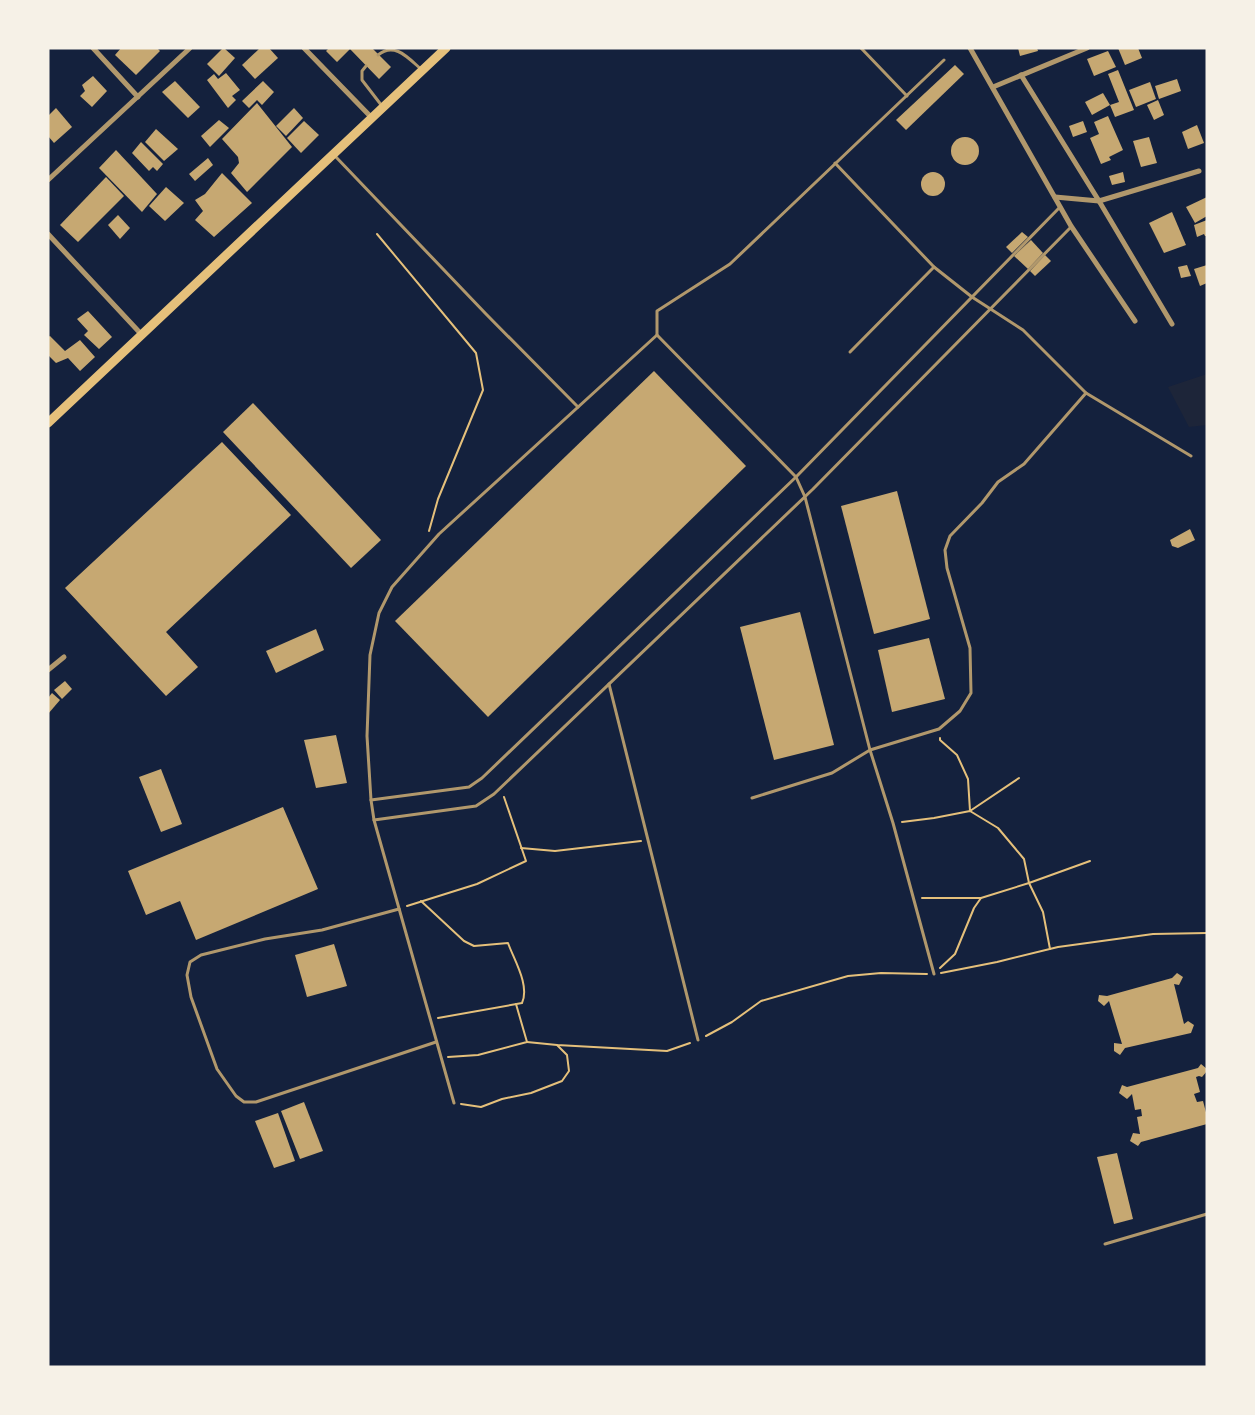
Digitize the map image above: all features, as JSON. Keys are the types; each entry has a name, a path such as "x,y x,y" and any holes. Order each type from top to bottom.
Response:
{"main road":[{"path":"48,423 447,48"}],"street":[{"path":"93,48 138,97"},
{"path":"48,180 190,48"},
{"path":"304,48 373,119"},
{"path":"969,48 1071,226 1135,321"},
{"path":"993,87 1087,48"},
{"path":"1021,75 1172,324"},
{"path":"1055,198 1099,201 1199,171"},
{"path":"48,234 142,335"},
{"path":"48,670 64,657"}],"lane":[{"path":"861,48 907,96"},
{"path":"378,54 393,49 400,51 423,71"},
{"path":"934,974 893,823 870,750 805,497 796,477 657,335 657,311 730,264 944,60"},
{"path":"366,66 362,71 362,80 384,108"},
{"path":"334,155 578,407"},
{"path":"835,163 934,267 972,297 1023,330 1086,393 1191,456"},
{"path":"371,800 469,787 482,778 796,477 1060,207"},
{"path":"374,820 476,806 494,794 805,497 1071,226"},
{"path":"850,352 934,267"},
{"path":"454,1103 374,820 367,736 370,655 379,613 392,587 439,534 657,335"},
{"path":"752,798 832,773 870,750 939,729 960,711 972,693 970,648 947,568 945,550 950,536 982,503 998,482 1024,464 1086,393"},
{"path":"609,684 698,1040"},
{"path":"399,909 322,930 265,939 201,955 190,962 187,975 191,997 217,1069 244,1102 256,1102 436,1042"},
{"path":"1105,1244 1207,1214"}],"path":[{"path":"377,234 476,353 483,390 438,500 429,531"},
{"path":"939,729 940,740 957,755 968,780 970,811"},
{"path":"893,823 970,811 1018,778"},
{"path":"399,909 477,884 526,861 500,788"},
{"path":"970,811 998,828 1024,859 1029,883 1043,912 1050,949"},
{"path":"521,848 555,851 648,840"},
{"path":"913,898 981,898 1090,861"},
{"path":"934,974 955,954 974,908 981,898"},
{"path":"422,901 464,941 474,946 507,943 523,977 525,995 522,1002 516,1004 430,1020"},
{"path":"441,1058 478,1055 526,1042 668,1051 698,1040 732,1022 761,1001 848,976 881,973 934,974 1050,949 1153,934 1207,933"},
{"path":"516,1004 526,1042"},
{"path":"454,1103 481,1107 502,1099 531,1093 562,1081 569,1071 567,1055 557,1045"}],"shaded area":[{"path":"1207,374 1207,425 1189,427 1168,387"}],"building":[{"path":"121,48 157,48 160,51 136,75 115,55"},
{"path":"223,48 235,58 219,76 207,64"},
{"path":"260,48 269,48 278,58 255,79 242,65"},
{"path":"329,48 372,48 391,67 379,79 350,49 337,62 326,51"},
{"path":"1018,48 1037,48 1038,51 1020,56"},
{"path":"1118,48 1138,48 1142,58 1125,65"},
{"path":"1108,51 1116,67 1094,76 1087,59"},
{"path":"955,65 964,74 906,130 896,120"},
{"path":"1118,70 1134,110 1115,117 1110,105 1119,102 1108,74"},
{"path":"226,73 240,90 232,96 236,100 228,108 207,80 214,74 218,79"},
{"path":"93,76 107,91 92,107 80,96 85,91 82,85"},
{"path":"1177,79 1181,91 1159,99 1155,86"},
{"path":"175,81 200,107 188,118 162,92"},
{"path":"263,81 274,92 262,105 257,100 249,108 242,101"},
{"path":"1150,82 1156,99 1136,107 1129,90"},
{"path":"1103,93 1110,105 1092,115 1085,102"},
{"path":"1158,100 1164,115 1154,120 1147,105"},
{"path":"257,103 292,147 247,192 231,173 239,163 238,157 222,139"},
{"path":"56,108 72,127 54,143 48,136 48,116"},
{"path":"294,108 303,118 286,136 276,126"},
{"path":"1108,116 1123,150 1109,157 1111,160 1101,164 1090,138 1099,134 1094,122"},
{"path":"219,120 229,128 210,147 201,136"},
{"path":"304,121 319,135 301,153 287,138"},
{"path":"1083,121 1087,132 1073,137 1069,126"},
{"path":"1197,125 1204,143 1188,149 1182,132"},
{"path":"156,129 178,149 164,161 145,142"},
{"path":"965,137 975,141 979,151 975,161 965,165 955,161 951,151 955,141"},
{"path":"1149,137 1157,163 1141,167 1133,141"},
{"path":"141,142 163,164 157,171 153,167 149,171 132,153"},
{"path":"116,150 157,194 142,212 99,168"},
{"path":"208,158 213,165 195,181 189,174"},
{"path":"933,172 942,175 945,184 942,193 933,196 924,193 921,184 924,175"},
{"path":"1123,172 1125,182 1112,185 1109,176"},
{"path":"222,173 252,203 214,237 195,220 203,211 195,200 205,194"},
{"path":"106,177 124,196 78,242 60,225"},
{"path":"166,187 184,203 165,221 149,206"},
{"path":"1207,197 1207,216 1195,223 1186,207"},
{"path":"1172,212 1186,245 1164,253 1149,223"},
{"path":"118,215 130,228 120,239 108,225"},
{"path":"1207,220 1207,236 1204,234 1197,237 1194,225"},
{"path":"1022,232 1028,237 1012,253 1006,247"},
{"path":"1031,240 1043,253 1028,269 1014,256"},
{"path":"1045,255 1051,261 1035,276 1030,271"},
{"path":"1187,265 1191,276 1181,278 1178,267"},
{"path":"1207,265 1207,283 1200,286 1194,269"},
{"path":"88,311 112,337 99,349 84,335 88,331 77,319"},
{"path":"50,336 65,351 80,340 95,357 80,371 68,358 56,363 48,355 48,337"},
{"path":"654,371 746,466 488,717 395,621"},
{"path":"253,403 381,540 351,568 223,432"},
{"path":"222,442 291,515 166,632 198,667 166,696 65,588"},
{"path":"897,491 930,619 874,634 841,506"},
{"path":"1190,529 1195,540 1178,548 1172,546 1170,540"},
{"path":"800,612 834,745 774,760 740,627"},
{"path":"316,629 324,650 276,673 266,651"},
{"path":"929,638 945,699 892,712 878,650"},
{"path":"65,681 72,689 62,699 54,690"},
{"path":"52,693 60,700 48,714 48,698"},
{"path":"336,735 347,783 316,788 304,740"},
{"path":"161,769 182,824 161,832 139,777"},
{"path":"283,807 318,889 196,940 180,901 146,915 128,871"},
{"path":"334,944 347,986 307,997 295,955"},
{"path":"1177,973 1183,977 1179,985 1174,984 1184,1024 1188,1021 1194,1025 1191,1033 1125,1048 1120,1055 1114,1051 1114,1043 1122,1044 1109,1001 1104,1006 1098,1001 1099,995 1107,996 1172,978"},
{"path":"1201,1064 1207,1071 1202,1077 1196,1077 1200,1092 1194,1094 1197,1102 1203,1101 1207,1124 1141,1142 1138,1146 1130,1141 1133,1133 1140,1134 1137,1117 1142,1116 1141,1109 1135,1110 1132,1094 1127,1099 1119,1093 1122,1085 1127,1087 1198,1068"},
{"path":"304,1102 323,1151 300,1159 281,1111"},
{"path":"278,1113 295,1161 274,1168 255,1121"},
{"path":"1117,1153 1133,1219 1114,1224 1097,1157"}]}
